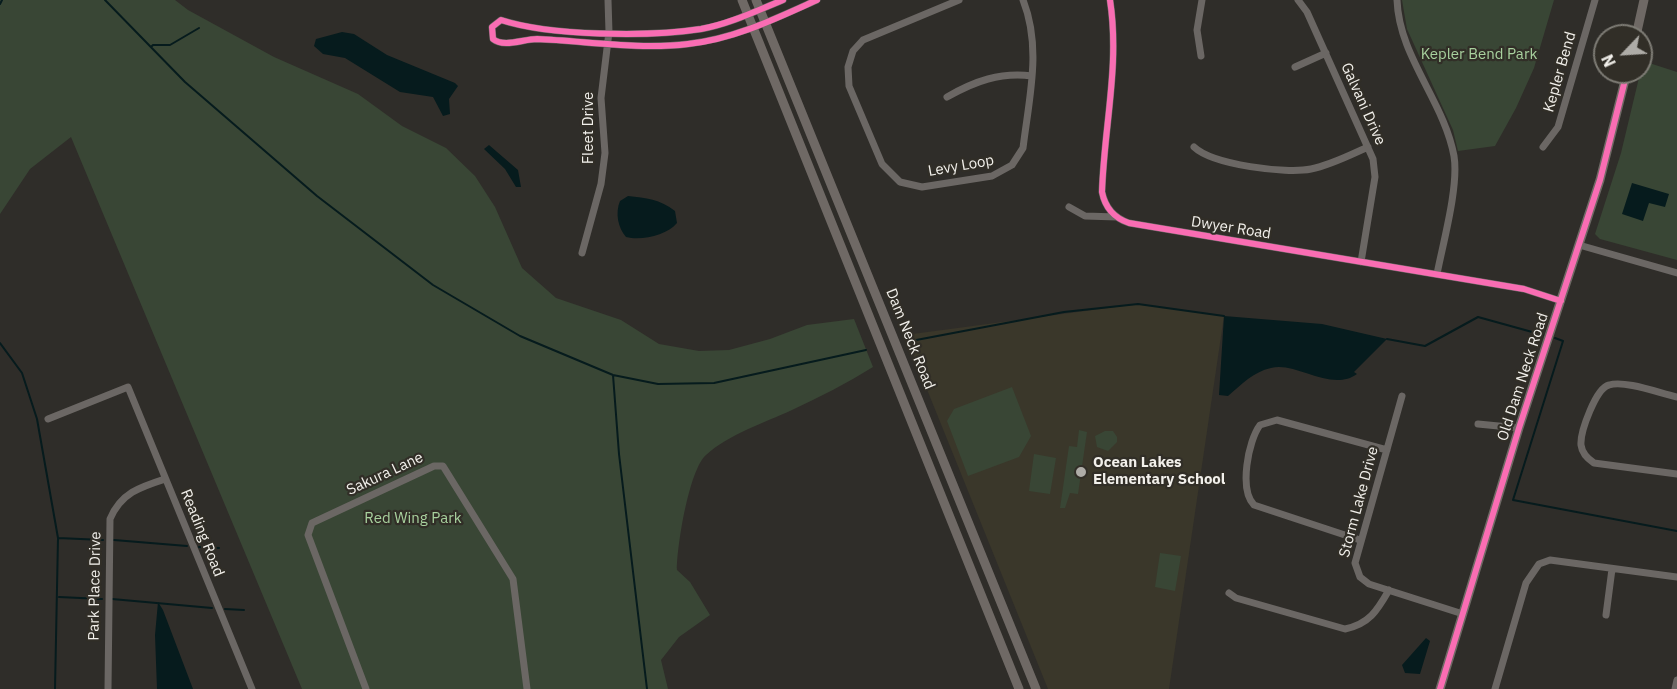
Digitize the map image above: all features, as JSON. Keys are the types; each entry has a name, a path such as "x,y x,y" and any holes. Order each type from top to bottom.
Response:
{"main road":[{"name":"Dam Neck Road","path":"742,0 1019,689"},
{"path":"1639,24 1644,0"},
{"name":"Dam Neck Road","path":"758,5 1036,689"},
{"name":"Old Dam Neck Road","path":"1440,689 1519,428 1600,180 1624,84"},
{"path":"958,536 972,531"}],"street":[{"name":"Fleet Drive","path":"582,253 601,184 605,153 601,98 609,32 608,0"},
{"path":"783,0 758,5 748,15 703,28 609,32 534,29 501,20 492,27 491,33 493,39 501,44 533,39 608,44 687,44 754,28 817,0"},
{"name":"Levy Loop","path":"959,0 863,40 850,59 849,86 886,171 900,182 922,187 985,178 1006,170 1017,160 1023,148 1034,39 1023,0"},
{"path":"1110,0 1115,31 1115,66 1102,192 1106,205 1117,217"},
{"path":"1201,56 1197,30 1202,0"},
{"name":"Galvani Drive","path":"1298,0 1307,12 1373,159 1375,177 1361,262"},
{"path":"1397,0 1405,41 1454,155 1454,177 1437,274"},
{"name":"Kepler Bend","path":"1543,147 1558,127 1595,0"},
{"path":"1294,67 1326,53"},
{"path":"947,97 968,85 994,77 1032,76"},
{"path":"1194,147 1209,156 1293,171 1323,166 1368,147"},
{"name":"Dwyer Road","path":"1069,207 1085,216 1117,217 1129,223 1524,289 1561,300"},
{"path":"1580,245 1677,273"},
{"path":"1677,397 1617,384 1605,386 1596,394 1581,445 1586,457 1594,463 1677,474"},
{"name":"Reading Road","path":"48,419 128,387 252,689"},
{"name":"Storm Lake Drive","path":"1402,396 1354,563 1357,572 1369,584 1463,614"},
{"path":"1360,540 1270,512 1250,500 1245,485 1253,437 1260,425 1277,420 1387,450"},
{"path":"1478,424 1519,428"},
{"name":"Sakura Lane","path":"366,689 308,534 308,528 312,523 424,471 443,466 513,579 527,689"},
{"name":"Park Place Drive","path":"108,689 110,519 126,496 135,489 165,479"},
{"path":"1496,689 1526,583 1534,568 1550,560 1677,577"},
{"path":"1606,615 1612,569"},
{"path":"1229,593 1236,598 1345,629 1360,626 1375,616 1389,590"},
{"path":"1675,689 1677,680"}],"shaded area":[{"name":"Ocean Lakes Elementary School","path":"1138,304 1224,316 1169,689 1048,689 905,335"}],"green space":[{"name":"Red Wing Park","path":"0,0 175,0 188,10 274,57 358,94 402,126 446,148 475,176 495,207 522,268 556,298 621,320 659,344 699,351 729,350 770,339 807,325 854,319 873,367 813,400 725,441 706,455 700,463 685,509 677,570 690,582 710,615 679,637 661,660 668,689 302,689 71,137 30,169 0,214"},
{"name":"Kepler Bend Park","path":"1402,0 1554,0 1534,68 1495,146 1458,151 1453,130 1407,29"},
{"path":"1653,64 1677,72 1677,260 1600,239 1595,234 1621,153 1638,84 1653,84"},
{"path":"1012,387 1031,436 1019,457 968,476 947,421 954,409"},
{"path":"1079,430 1087,432 1078,494 1070,493 1065,508 1060,508 1069,446 1077,447"},
{"path":"1105,431 1113,431 1117,437 1117,442 1108,451 1097,447 1095,436"},
{"path":"1034,454 1056,458 1050,494 1029,491"},
{"path":"1160,553 1181,556 1175,591 1155,587"}],"water":[{"path":"342,32 354,34 387,55 455,83 458,86 449,99 450,114 443,116 433,97 400,92 345,58 323,54 314,46 316,39"},
{"path":"489,145 518,170 521,187 516,187 505,169 484,149"},
{"path":"1632,183 1669,194 1665,207 1649,203 1643,221 1622,214"},
{"path":"628,196 647,198 664,204 675,211 677,223 667,231 654,236 626,237 619,225 618,210 620,201"},
{"path":"1224,316 1322,324 1387,339 1354,372 1357,374 1347,379 1325,379 1291,369 1271,368 1253,375 1228,396 1219,395"},
{"path":"158,602 193,689 157,689 155,635"},
{"path":"1426,638 1430,641 1420,674 1405,673 1402,665"}],"waterway":[{"path":"0,4 2,0"},
{"path":"105,0 185,82 317,196 433,285 520,336 613,375 658,384 714,383 866,350"},
{"path":"151,47 170,45 199,28"},
{"path":"911,341 1064,312 1138,304 1224,316"},
{"path":"1387,339 1425,346 1478,317 1543,335"},
{"path":"1555,338 1563,341 1513,500 1677,531"},
{"path":"0,343 22,373 37,419 58,538 55,689"},
{"path":"613,375 619,454 647,689"},
{"path":"58,538 103,540"},
{"path":"114,540 187,546"},
{"path":"199,547 219,548"},
{"path":"59,597 102,599"},
{"path":"112,599 212,608"},
{"path":"225,609 244,610"}],"cycle path":[{"path":"783,0 732,21 679,32 600,34 546,29 501,20 492,27 493,39 503,43 537,39 631,46 688,44 738,33 817,0"},
{"path":"1110,0 1113,48 1102,192 1108,207 1119,218 1129,223 1524,289 1561,301"},
{"path":"1440,689 1519,428 1600,180 1624,84"}],"place":[{"name":"Ocean Lakes Elementary School","path":"1081,472"}]}
